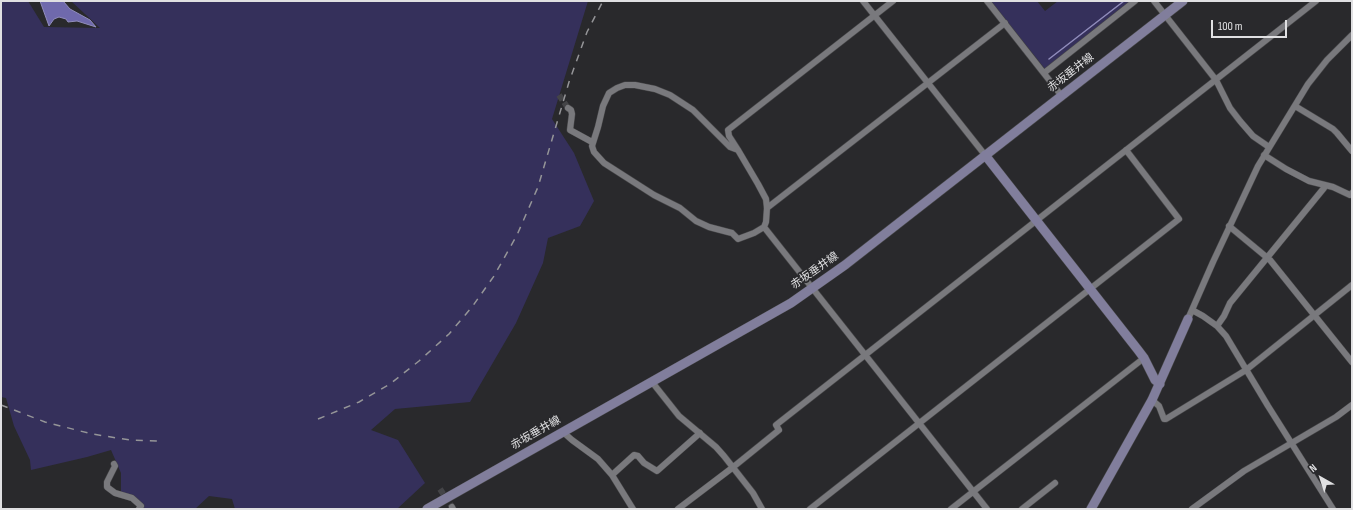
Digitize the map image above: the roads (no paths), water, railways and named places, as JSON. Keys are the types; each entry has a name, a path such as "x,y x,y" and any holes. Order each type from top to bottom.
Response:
{"main road":[{"name":"赤坂垂井線","path":"427,509 652,382 784,306 812,288 845,265 1061,95 1184,1"},
{"path":"985,155 1144,358 1156,380 1160,384"},
{"path":"1092,509 1152,400 1190,314"}],"street":[{"path":"863,1 985,155"},
{"path":"893,1 728,130 728,136 738,150 766,199 767,208 764,227 987,509"},
{"path":"987,1 1061,95"},
{"path":"1044,73 1135,1"},
{"path":"1154,1 1216,80 1230,108 1240,121 1253,136 1269,147"},
{"path":"678,509 779,430 776,425 1316,1"},
{"path":"767,208 1005,23"},
{"path":"1333,509 1226,336 1217,326 1203,316 1190,314 1249,182 1269,147 1308,84 1327,60 1352,35"},
{"path":"738,150 730,148 693,110 670,95 655,89 635,85 625,85 609,93 603,106 598,127 592,142 594,152 604,163 654,195 680,208 696,221 709,227 728,232 738,239 754,233 764,227"},
{"path":"1295,106 1333,129 1352,151"},
{"path":"568,108 571,110 572,114 570,130 592,142"},
{"path":"810,509 1179,219 1126,150"},
{"path":"1264,156 1309,181 1325,185 1350,195 1352,193"},
{"path":"1217,326 1224,316 1230,302 1325,185"},
{"path":"1229,226 1268,257 1352,362"},
{"path":"1152,400 1158,404 1164,419 1166,420 1246,370 1352,285"},
{"path":"951,509 1144,358"},
{"path":"652,382 679,416 720,452 753,493 762,509"},
{"path":"1192,509 1231,479 1352,406"},
{"path":"563,432 598,459 612,474 633,509"},
{"path":"612,474 634,455 638,456 644,463 657,471 700,434"},
{"path":"114,464 115,466 107,488 115,494 132,498 141,506 139,509"},
{"path":"1022,509 1055,484"}],"waterway":[{"path":"1049,59 1124,1"}],"tunnel":[{"path":"559,95 568,108"},
{"path":"440,489 452,507"}],"railway":[{"path":"318,419 359,402 390,384 419,361 449,334 472,307 494,276 517,235 538,187 569,82 587,32 603,1"},
{"path":"1,405 45,422 92,434 130,440 159,441"}]}
